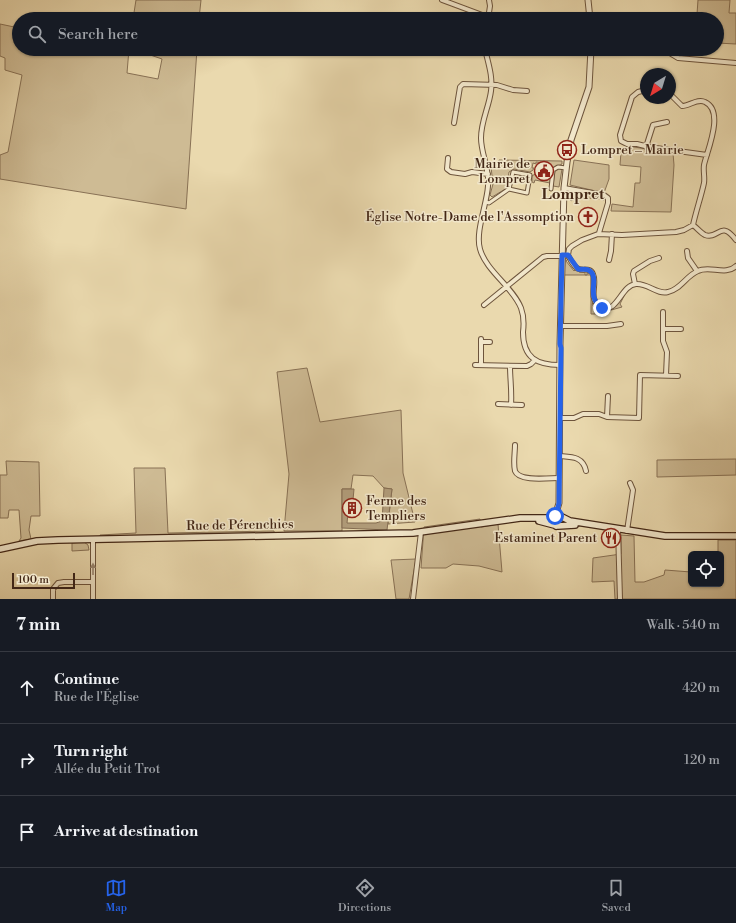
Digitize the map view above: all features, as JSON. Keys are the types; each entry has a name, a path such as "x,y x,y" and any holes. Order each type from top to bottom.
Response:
{"main road":[{"path":"512,520 524,518 558,517 627,531 675,537 736,536"},
{"path":"558,517 563,523 558,525"},
{"path":"558,517 553,522 558,525"},
{"path":"512,520 540,521 558,525 598,526"},
{"name":"Rue de Pérenchies","path":"0,549 42,541 421,532 512,520"}],"street":[{"path":"442,0 473,12"},
{"path":"489,0 489,12"},
{"path":"588,0 589,12"},
{"path":"487,56 491,72 492,85 481,135 482,153 488,174 488,187 480,230 479,247 484,259 519,303 522,309 524,318 524,345 528,353 535,360 547,365 560,365"},
{"path":"558,517 564,188 571,140 589,87 591,56"},
{"path":"675,56 678,58 736,63"},
{"path":"454,123 460,87 462,84 499,85 513,90 527,91"},
{"path":"640,92 632,97 620,137 621,141 625,144 637,144 646,147 707,155"},
{"path":"676,100 682,106 702,101 710,105 714,120 710,146 703,168 704,183 692,225 684,230 676,232 600,233 582,240 572,246 569,249 568,255 577,268 581,270 588,270 593,273 593,296 598,305 602,308 615,305 625,290 635,284 642,284 662,292 668,292 675,289 697,271 703,269 729,270 736,266"},
{"path":"646,147 653,125 667,122"},
{"path":"448,158 446,169 449,172 465,174 474,172 488,174"},
{"path":"551,189 553,170 558,167 566,168"},
{"path":"486,202 489,203 509,189 513,172 530,175 527,193 509,189"},
{"path":"564,188 606,196 608,198 609,201 600,233"},
{"path":"692,225 706,235 712,235 724,230 728,231 736,240"},
{"path":"609,260 612,251 612,234"},
{"path":"686,251 688,258 697,271"},
{"path":"484,305 543,257 568,255"},
{"path":"635,284 633,274 634,271 658,258"},
{"path":"664,312 663,342 667,352 666,375"},
{"path":"561,326 607,326 621,324"},
{"path":"663,329 681,330"},
{"path":"481,365 481,341 490,342"},
{"path":"475,365 528,366 535,360"},
{"path":"510,366 512,386 511,405"},
{"path":"560,418 574,418 583,414 599,414 607,417 639,418 640,375 678,376"},
{"path":"607,417 608,396"},
{"path":"498,404 522,405"},
{"path":"515,445 515,469 519,476 525,478 559,478"},
{"path":"559,456 579,459 584,464 586,471"},
{"path":"627,531 633,492 633,488 630,483"},
{"path":"618,529 620,599"},
{"path":"413,599 421,532"},
{"path":"93,539 93,599"},
{"path":"53,599 53,589 58,583 93,582"}],"shaded area":[{"path":"136,0 201,0 200,12 134,12"},
{"path":"698,0 730,0 729,13 736,13 736,44 724,43 724,12 697,12"},
{"path":"0,24 12,27 12,56 128,56 127,73 158,79 162,59 153,56 197,56 186,209 0,179 0,155 8,152 22,75 5,70 5,58 0,56"},
{"path":"634,147 673,153 674,165 671,212 611,211 612,204 633,207 635,183 640,183 641,167 620,165 621,152"},
{"path":"499,160 562,161 562,164 552,169 550,164 536,162 536,164 533,163 532,168 534,168 530,172 514,169 509,172 508,178 505,180 508,181 507,188 492,197 490,195 493,184 491,167 498,167"},
{"path":"574,160 609,165 609,179 604,193 570,185"},
{"path":"558,168 562,169 559,187 553,186 555,170"},
{"path":"538,172 537,176 551,176 550,183 535,180 534,183 532,182 532,176"},
{"path":"568,191 605,198 604,200 594,198 575,198 571,201 568,196"},
{"path":"566,258 568,259 566,261 574,271 576,269 579,272 585,272 585,275 564,275"},
{"path":"623,295 624,296 620,304 622,307 597,314 591,314 591,297 594,302 592,304 595,309 609,309 616,305"},
{"path":"307,368 320,422 401,410 403,473 415,522 388,524 392,489 384,488 373,476 353,475 351,489 342,489 342,531 284,531 289,474 277,372"},
{"path":"736,459 736,475 657,477 657,460"},
{"path":"6,461 39,462 40,516 31,516 29,530 31,539 19,541 21,538 19,510 9,510 8,518 0,518 0,475 7,475"},
{"path":"134,468 165,468 168,533 274,531 275,539 100,542 100,535 136,533"},
{"path":"384,488 392,489 387,530 342,528 342,489 354,489 353,500 350,500 349,504 347,523 376,523 382,521"},
{"path":"480,519 481,527 498,524 502,572 479,566 453,564 446,568 421,568 424,527"},
{"path":"621,535 634,536 635,582 644,582 664,575 665,570 688,572 688,587 724,587 724,551 718,551 718,540 736,540 736,599 615,599 614,581 592,582 593,558 621,554"},
{"path":"84,542 88,545 89,550 72,551 72,543"},
{"path":"416,559 409,599 396,599 391,560"}],"place":[{"name":"Lompret – Mairie","path":"567,150"},
{"name":"Mairie de Lompret","path":"544,171"},
{"name":"Église Notre-Dame de l'Assomption","path":"588,217"},
{"name":"Ferme des Templiers","path":"352,508"},
{"name":"Estaminet Parent","path":"611,538"}],"district":[{"name":"Lompret","path":"573,194"}],"route":[{"path":"555,516 559,503 562,255 568,255 578,269 590,270 592,272 594,276 594,300 602,308"}]}
